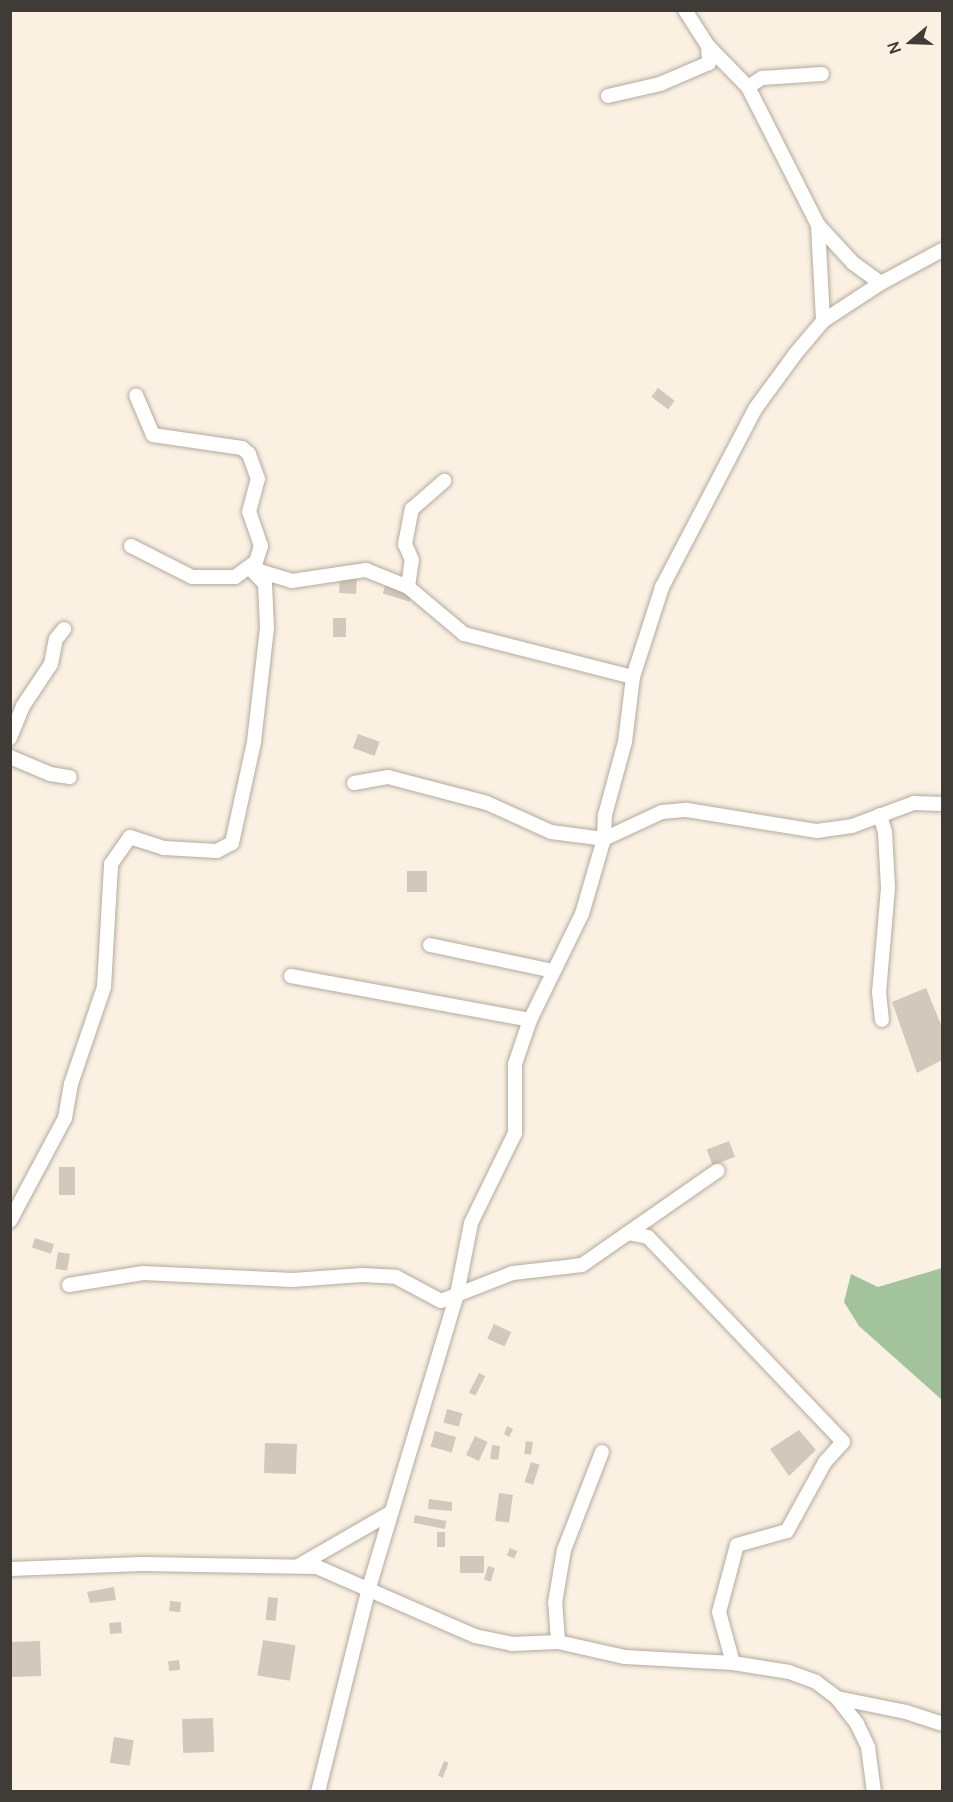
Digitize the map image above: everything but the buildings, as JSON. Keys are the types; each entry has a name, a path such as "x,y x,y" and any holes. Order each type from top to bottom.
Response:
{"street":[{"path":"685,10 708,46 748,87 818,225 853,263 880,283"},
{"path":"608,96 660,84 709,63 708,46"},
{"path":"748,87 762,78 822,74"},
{"path":"818,225 823,321"},
{"path":"318,1791 368,1591 457,1294 471,1222 514,1133 515,1064 530,1020 582,914 604,839 606,815 625,742 633,677 662,587 755,409 823,321 880,283 942,250"},
{"path":"131,546 192,577 235,577 251,569 261,546 249,512 258,479 249,454 242,448 153,435 136,394"},
{"path":"408,587 412,560 405,544 412,509 444,481"},
{"path":"251,569 292,581 366,570 408,587 464,634 633,677"},
{"path":"10,1221 65,1118 70,1084 104,987 111,864 130,837 174,849 217,851 232,843 254,742 267,628 265,584 251,569"},
{"path":"10,738 22,706 51,664 56,639 64,629"},
{"path":"10,757 50,774 70,777"},
{"path":"354,783 388,777 487,803 551,832 604,839 662,812 687,810 817,831 852,826 914,803 942,804"},
{"path":"880,815 885,832 888,888 879,992 882,1020"},
{"path":"430,945 553,971"},
{"path":"291,976 530,1020"},
{"path":"69,1285 143,1274 293,1280 362,1275 396,1278 441,1301 513,1273 582,1265 717,1171"},
{"path":"628,1233 648,1237 843,1442 825,1462 787,1531 737,1545 719,1612 733,1663"},
{"path":"558,1642 555,1603 564,1551 602,1452"},
{"path":"297,1567 390,1513"},
{"path":"10,1569 142,1564 317,1567 475,1636 512,1644 558,1642 625,1657 733,1663 789,1672 816,1682 837,1698 868,1746 874,1791"},
{"path":"837,1698 906,1712 942,1724"}],"green space":[{"path":"942,1268 942,1400 859,1326 844,1302 851,1274 878,1287"}]}
